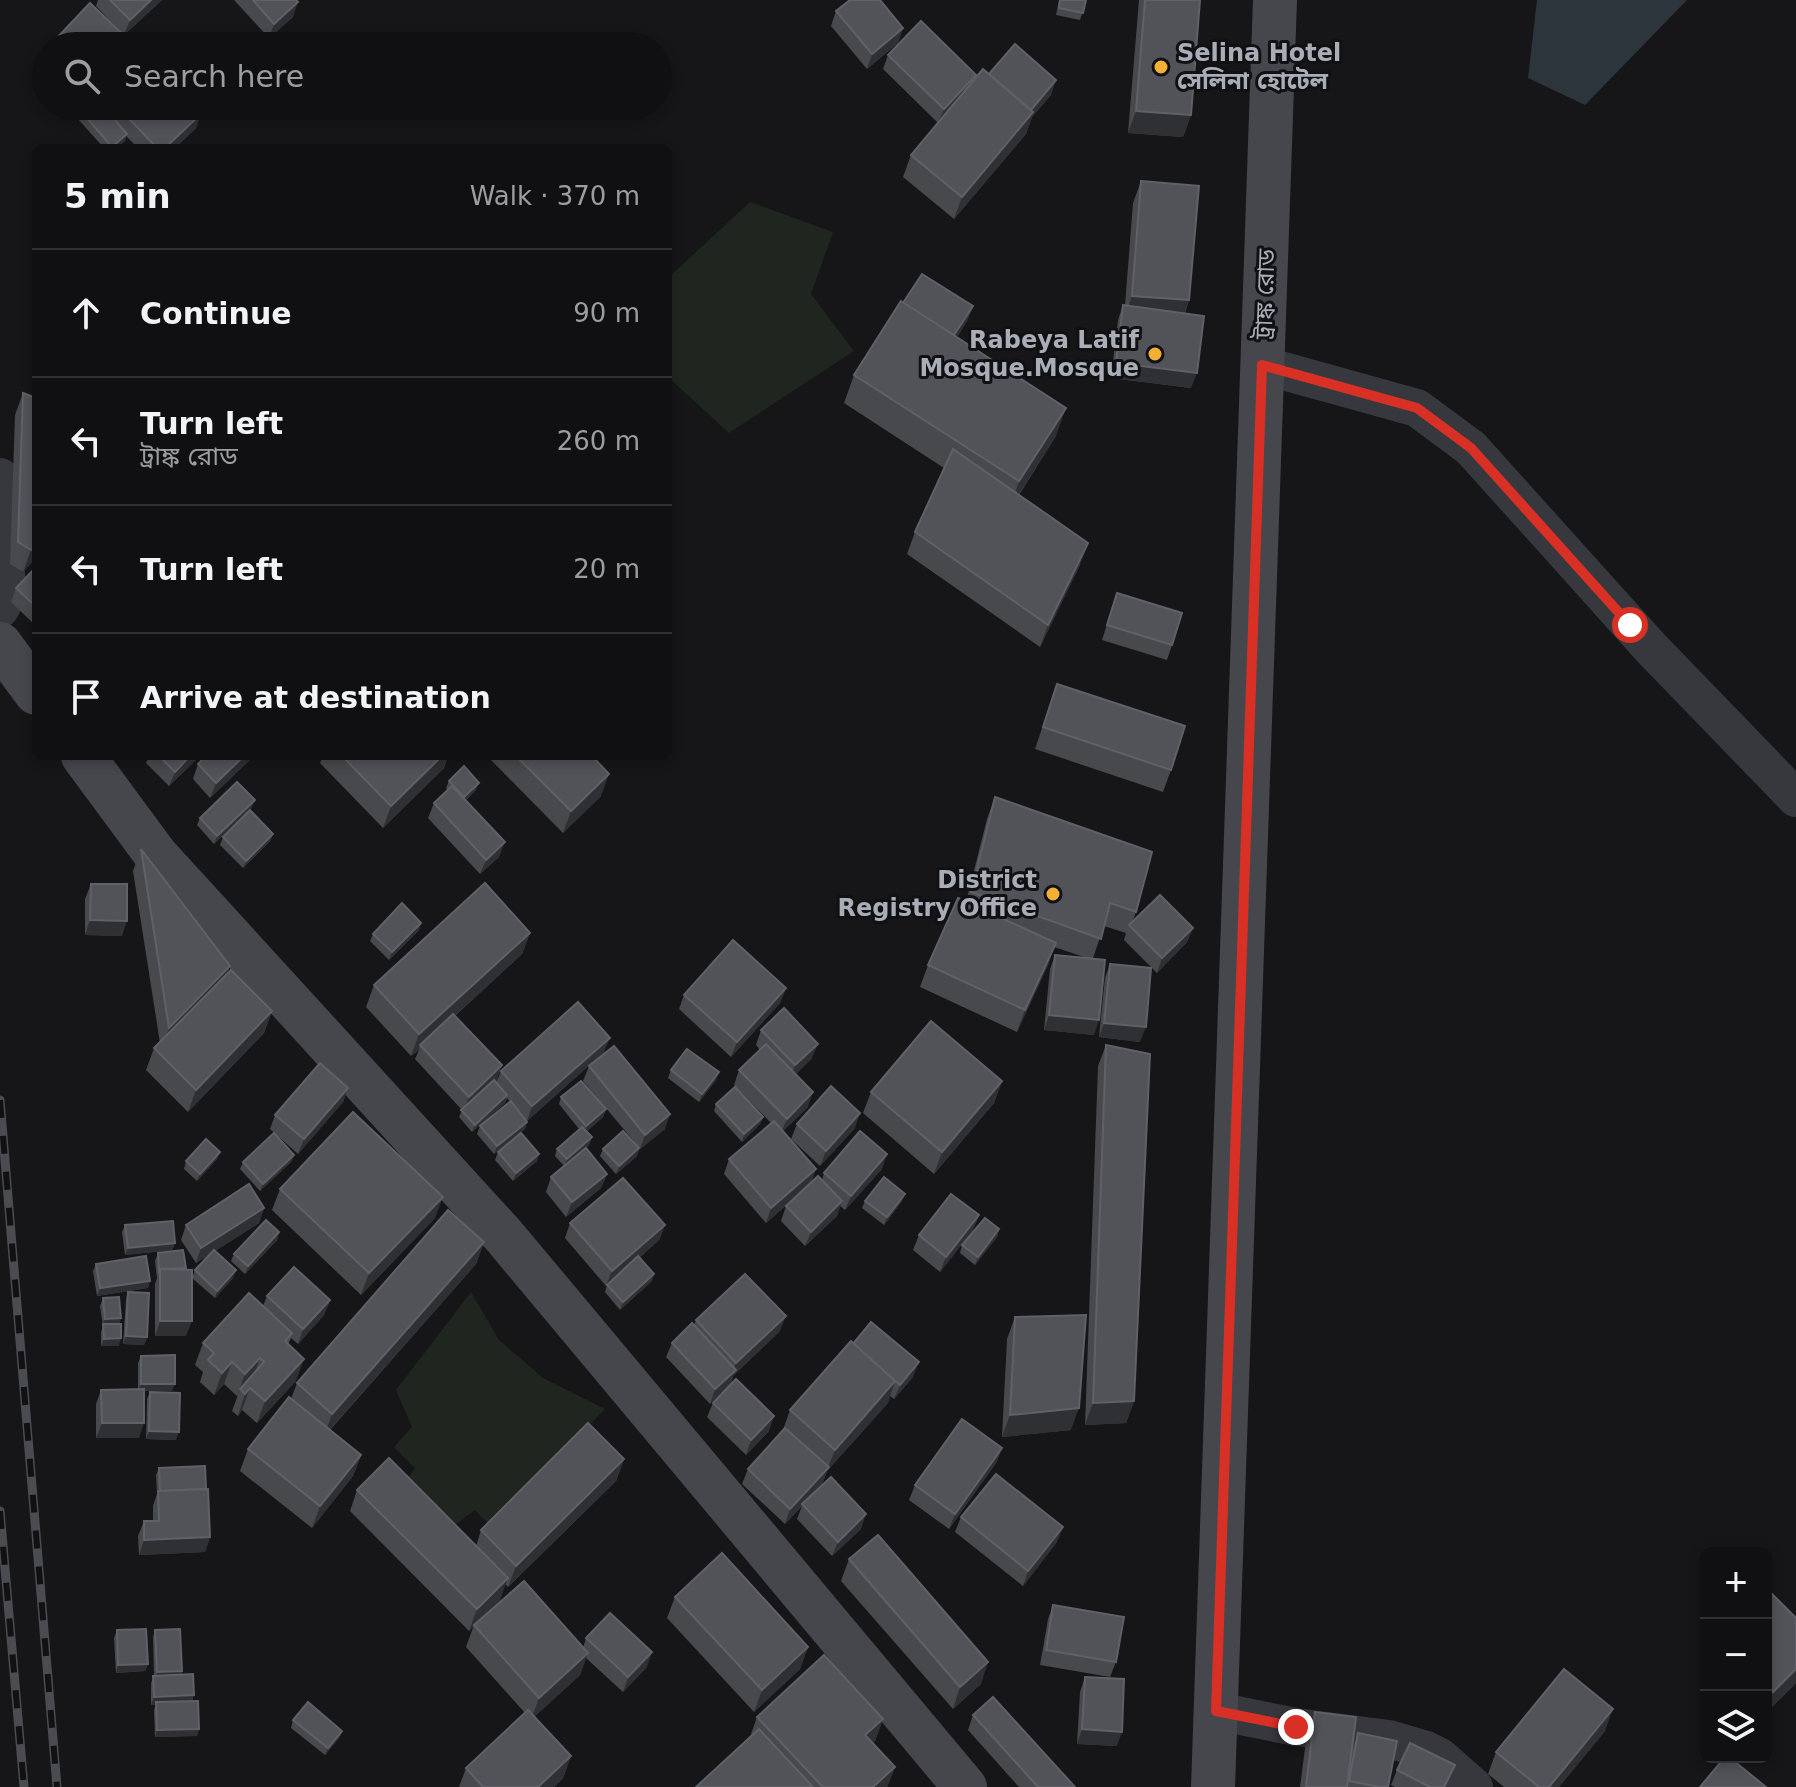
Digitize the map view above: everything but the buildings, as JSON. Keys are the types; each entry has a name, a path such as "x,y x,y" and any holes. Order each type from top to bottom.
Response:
{"main road":[{"name":"ট্রাঙ্ক রোড","path":"1213,1787 1275,0"},
{"path":"0,644 32,688"},
{"path":"86,760 156,855 504,1236 965,1787"}],"street":[{"path":"1262,365 1417,408 1471,448 1650,647 1796,798"},
{"path":"0,477 7,589 0,609"},
{"path":"1216,1711 1296,1727 1389,1739 1440,1757 1474,1787"}],"shaded area":[{"path":"1537,0 1687,0 1585,105 1528,78"},
{"path":"750,202 833,232 811,294 854,351 729,433 672,381 672,274"},
{"path":"471,1292 499,1340 543,1378 605,1409 490,1526 475,1510 452,1527 408,1478 415,1468 394,1447 412,1427 396,1390"}],"railway":[{"path":"0,1100 57,1787"},
{"path":"0,1511 24,1787"}],"place":[{"name":"Selina Hotel সেলিনা হোটেল","path":"1161,67"},
{"name":"Rabeya Latif Mosque.Mosque","path":"1155,354"},
{"name":"District Registry Office","path":"1053,894"}],"route":[{"path":"1296,1727 1216,1711 1262,365 1417,408 1471,448 1630,625"}]}
